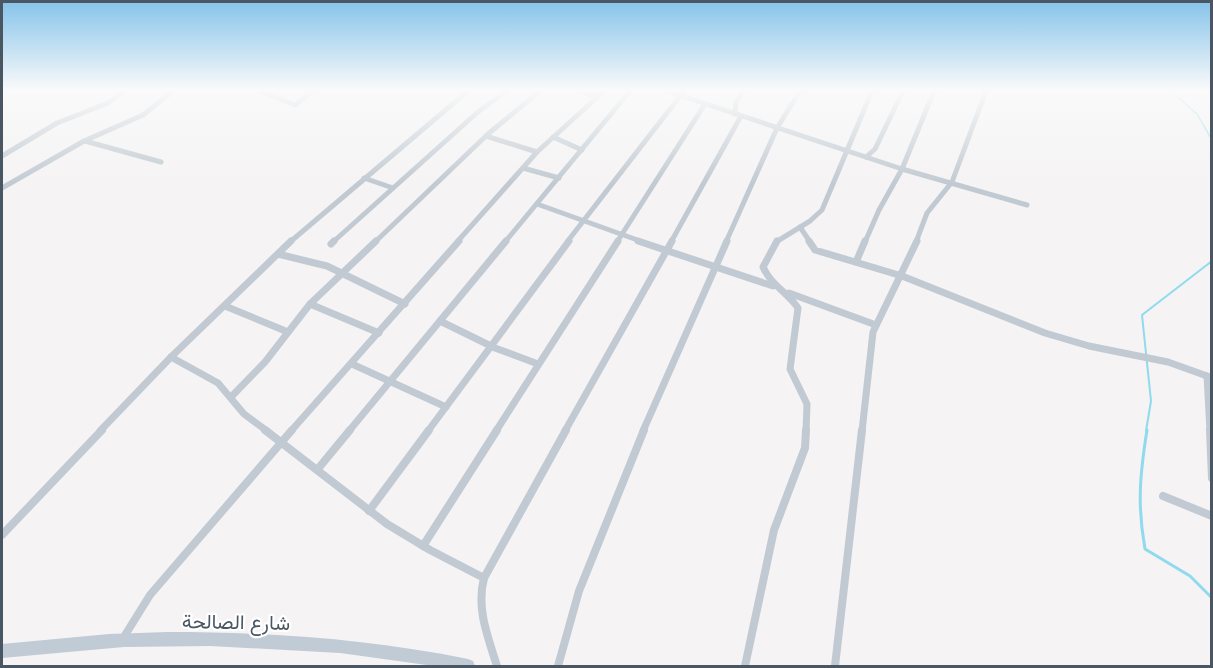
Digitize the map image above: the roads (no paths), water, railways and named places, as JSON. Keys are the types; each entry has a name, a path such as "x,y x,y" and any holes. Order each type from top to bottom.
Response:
{"main road":[{"name":"شارع الصالحة","path":"2,651 122,640 253,640 338,646 468,666"}],"street":[{"path":"2,156 59,122"},
{"path":"2,188 84,141 127,122"},
{"path":"2,535 171,357 310,223 431,122"},
{"path":"331,244 467,122"},
{"path":"231,396 265,362 310,304 503,122"},
{"path":"122,640 150,595 281,443 537,152 569,122"},
{"path":"317,470 605,122"},
{"path":"369,511 582,222 659,122"},
{"path":"423,546 693,122"},
{"path":"497,666 480,608 479,592 484,578 734,122"},
{"path":"760,122 902,169 1027,205"},
{"path":"558,666 579,591 636,447 781,122"},
{"path":"745,666 774,530 805,448 807,404 803,392 792,375 790,363 798,308 789,295 776,287 766,276 763,267 777,241 822,210 859,122"},
{"path":"866,157 875,149 888,122"},
{"path":"856,262 879,210 902,169 921,122"},
{"path":"835,666 873,332 902,276 927,213 952,182 974,122"},
{"path":"486,136 537,152"},
{"path":"553,137 582,150"},
{"path":"84,141 161,162"},
{"path":"523,168 559,178"},
{"path":"364,178 393,189"},
{"path":"537,204 582,222 776,287 825,308 876,325"},
{"path":"800,227 815,250 902,276 1045,333 1098,348 1167,363 1209,377 1212,478"},
{"path":"278,254 327,266 405,304"},
{"path":"310,304 379,333"},
{"path":"225,306 288,332"},
{"path":"440,321 538,364"},
{"path":"171,357 218,383 244,414 369,511 423,546 484,578"},
{"path":"352,364 446,407"},
{"path":"1163,496 1212,516"}],"waterway":[{"path":"1202,122 1212,140"},
{"path":"1146,431 1151,401 1142,315 1212,261"},
{"path":"1147,430 1140,490 1145,549 1190,576 1212,598"}]}
